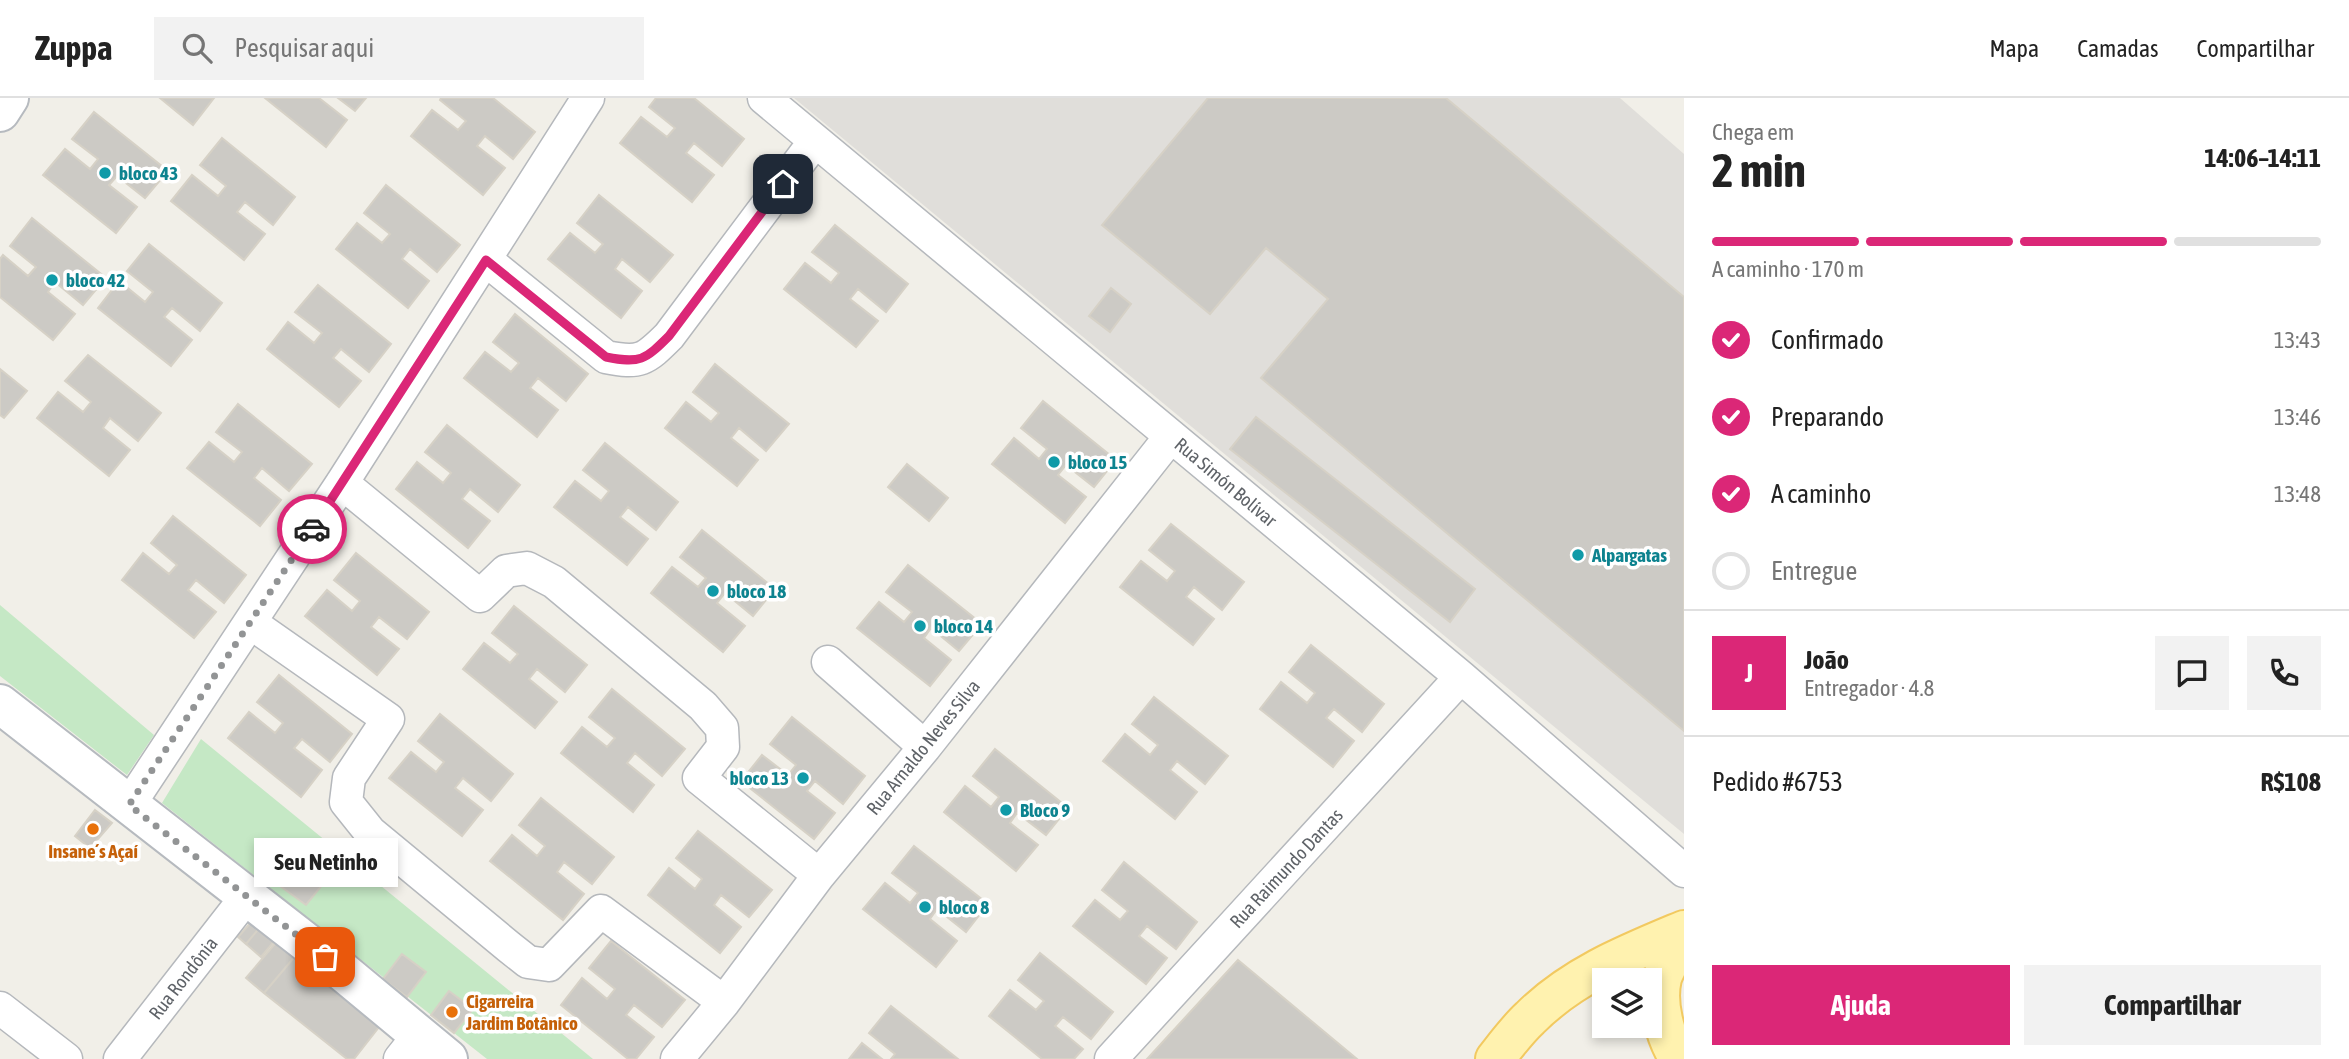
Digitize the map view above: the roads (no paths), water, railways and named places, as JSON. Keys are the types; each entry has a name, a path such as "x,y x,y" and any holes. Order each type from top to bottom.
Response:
{"main road":[{"path":"0,112 9,98"},
{"path":"0,704 325,957 410,1047 448,1059"},
{"path":"1495,1059 1530,1017 1567,987 1607,962 1684,930"},
{"path":"1679,1059 1670,1044 1661,1007 1662,977 1684,938"}],"street":[{"path":"129,805 342,483 588,98"},
{"name":"Rua Simón Bolívar","path":"764,98 1461,677 1684,871"},
{"path":"486,260 606,357 629,362 651,354 669,336 815,141"},
{"name":"Rua Arnaldo Neves Silva","path":"677,1059 819,875 925,747 1171,436"},
{"path":"342,483 480,596 506,571 527,568 554,582 704,706 722,728 723,747 698,778 819,875"},
{"path":"251,623 388,719 349,778 346,802 370,832 509,947 528,961 549,965 601,911 723,1002"},
{"path":"828,662 925,747"},
{"name":"Rua Raimundo Dantas","path":"1111,1059 1461,677"},
{"name":"Rua Rondônia","path":"120,1059 247,896"},
{"path":"0,1008 66,1059"}],"place":[{"name":"bloco 43","path":"105,173"},
{"name":"bloco 42","path":"52,280"},
{"name":"bloco 15","path":"1054,462"},
{"name":"Alpargatas","path":"1578,555"},
{"name":"bloco 18","path":"713,591"},
{"name":"bloco 14","path":"920,626"},
{"name":"bloco 13","path":"803,778"},
{"name":"Bloco 9","path":"1006,810"},
{"name":"Insane´s Açaí","path":"93,829"},
{"name":"bloco 8","path":"925,907"},
{"name":"Seu Netinho","path":"325,957"},
{"name":"Cigarreira Jardim Botânico","path":"452,1012"}]}
